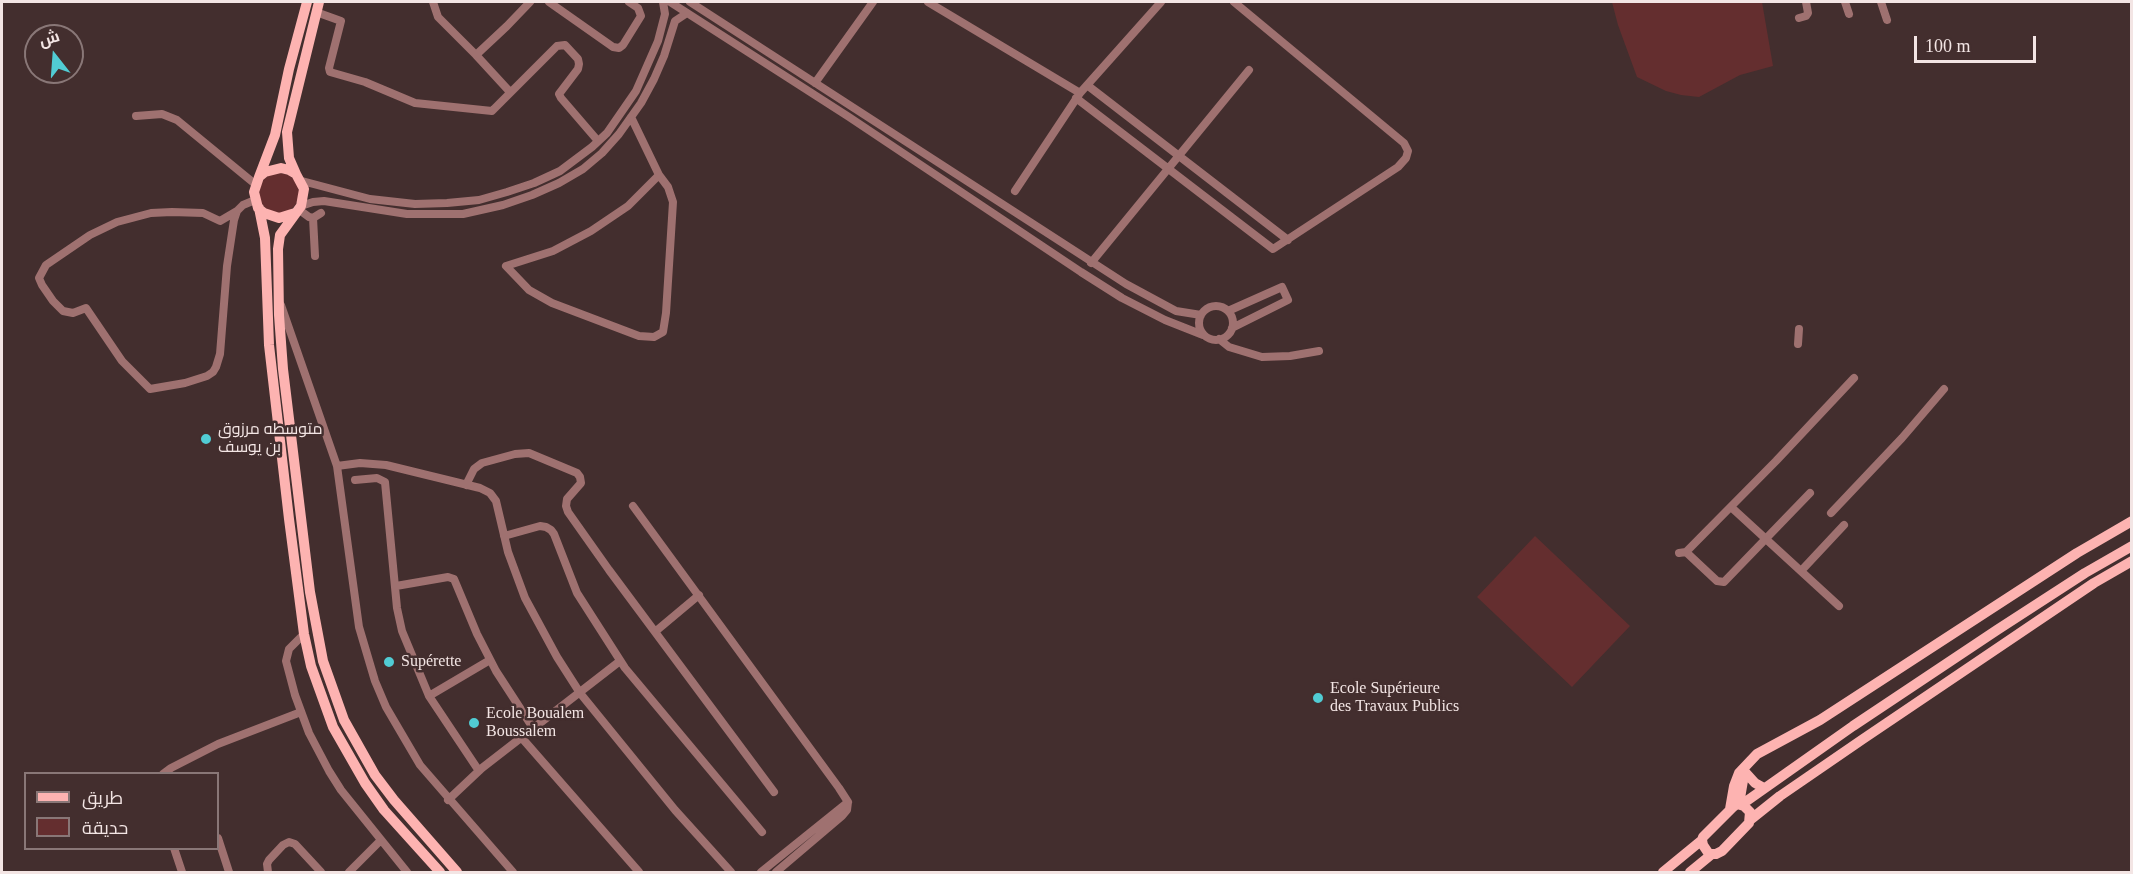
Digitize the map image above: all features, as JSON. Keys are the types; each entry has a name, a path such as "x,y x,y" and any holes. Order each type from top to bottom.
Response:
{"main road":[{"path":"307,2 275,135 257,181 257,204 265,238 269,345 304,634 321,697 348,756 384,810 440,873"},
{"path":"318,7 287,132 289,158 304,189 298,209 280,235 278,249 278,296 283,369 310,592 323,661 344,720 375,775 457,873"},
{"path":"257,181 273,169 281,168 299,178"},
{"path":"257,204 271,217 279,218 298,209"},
{"path":"1737,806 1736,781 1757,754 1820,720 2069,558 2132,521"},
{"path":"1663,873 1737,806 1997,630 2085,573 2132,546"},
{"path":"1690,873 1712,854 1722,851 1750,820 1780,796 2094,584 2132,561"},
{"path":"1746,767 1751,780 1764,788"},
{"path":"1737,806 1750,812 1750,820"},
{"path":"1702,840 1706,850 1712,854"}],"street":[{"path":"433,2 438,17 510,92"},
{"path":"476,55 500,34 530,2"},
{"path":"549,2 613,47 618,48 623,45 641,16 638,8 629,2"},
{"path":"299,178 370,199 415,204 447,204 479,200 534,183 560,171 598,141 622,113 636,91 658,42 665,14 663,2"},
{"path":"670,2 1113,292 1165,320 1208,338 1219,339 1225,337 1232,328 1288,300 1282,287 1228,311"},
{"path":"690,2 1091,263 1176,311 1201,315"},
{"path":"815,83 873,2"},
{"path":"928,2 1078,96 1273,249 1398,167 1406,158 1408,151 1404,143 1234,2"},
{"path":"1015,191 1078,96 1161,2"},
{"path":"1798,18 1808,13 1806,2"},
{"path":"1845,2 1849,14"},
{"path":"1881,2 1887,20"},
{"path":"318,7 341,21 329,68 330,72 364,82 409,102 492,111 557,46 565,45 579,63 578,69 559,94 598,141"},
{"path":"315,256 317,215 309,218 298,209 313,202 324,201 397,213 463,214 503,205 532,195 560,183 583,169 602,153 631,117 654,80 675,21 687,13"},
{"path":"1091,263 1249,70"},
{"path":"1087,85 1288,240"},
{"path":"136,116 162,114 177,120 257,181"},
{"path":"631,117 659,175 668,187 673,202 665,328 659,336 639,336 552,303 530,290 506,266 553,251 579,239 612,219 659,175"},
{"path":"237,211 227,266 220,354 216,367 207,376 185,383 150,389 122,361 86,308 73,314 63,311 53,301 39,278 46,265 90,235 117,222 151,213 172,212 203,213 220,221 243,205 257,204"},
{"path":"278,296 337,466 354,599 365,654 375,681 399,731 420,765 513,873"},
{"path":"1203,335 1199,325 1201,315 1204,310 1214,306 1228,311 1233,322 1232,328"},
{"path":"1798,344 1799,329"},
{"path":"1219,339 1229,347 1262,357 1290,356 1319,351"},
{"path":"1810,493 1724,582 1717,581 1682,552 1731,507 1854,378"},
{"path":"1831,513 1902,438 1944,389"},
{"path":"466,485 474,470 482,463 522,453 529,453 577,473 581,483 568,496 567,509 609,570 774,792"},
{"path":"337,466 360,463 386,465 485,490 493,497 513,568 525,598 579,693 731,873"},
{"path":"355,480 380,478 385,484 402,631 429,696 479,771"},
{"path":"633,506 848,802 847,810 842,816 776,873"},
{"path":"1731,507 1839,606"},
{"path":"1801,571 1844,525"},
{"path":"504,536 540,526 546,527 555,534 577,594 620,661 762,832"},
{"path":"396,586 453,577 490,660 507,691 533,728"},
{"path":"656,631 699,596"},
{"path":"304,634 293,643 286,661 300,712 329,771 407,873"},
{"path":"429,696 490,660"},
{"path":"448,800 521,737 620,661"},
{"path":"166,772 218,744 300,712"},
{"path":"521,737 639,873"},
{"path":"761,873 848,802"},
{"path":"219,841 229,873"},
{"path":"349,873 381,841"},
{"path":"268,873 269,860 289,842 295,844 321,873"},
{"path":"174,850 182,873"}],"green space":[{"path":"1612,2 1762,2 1773,66 1740,75 1699,97 1666,91 1637,77"},
{"path":"279,173 293,179 299,193 293,207 279,213 265,207 259,193 265,179"},
{"path":"1535,536 1630,626 1572,687 1477,597"}],"place":[{"name":"متوسطه مرزوق بن يوسف","path":"206,439"},
{"name":"Supérette","path":"389,662"},
{"name":"Ecole Supérieure des Travaux Publics","path":"1318,698"},
{"name":"Ecole Boualem Boussalem","path":"474,723"}]}
